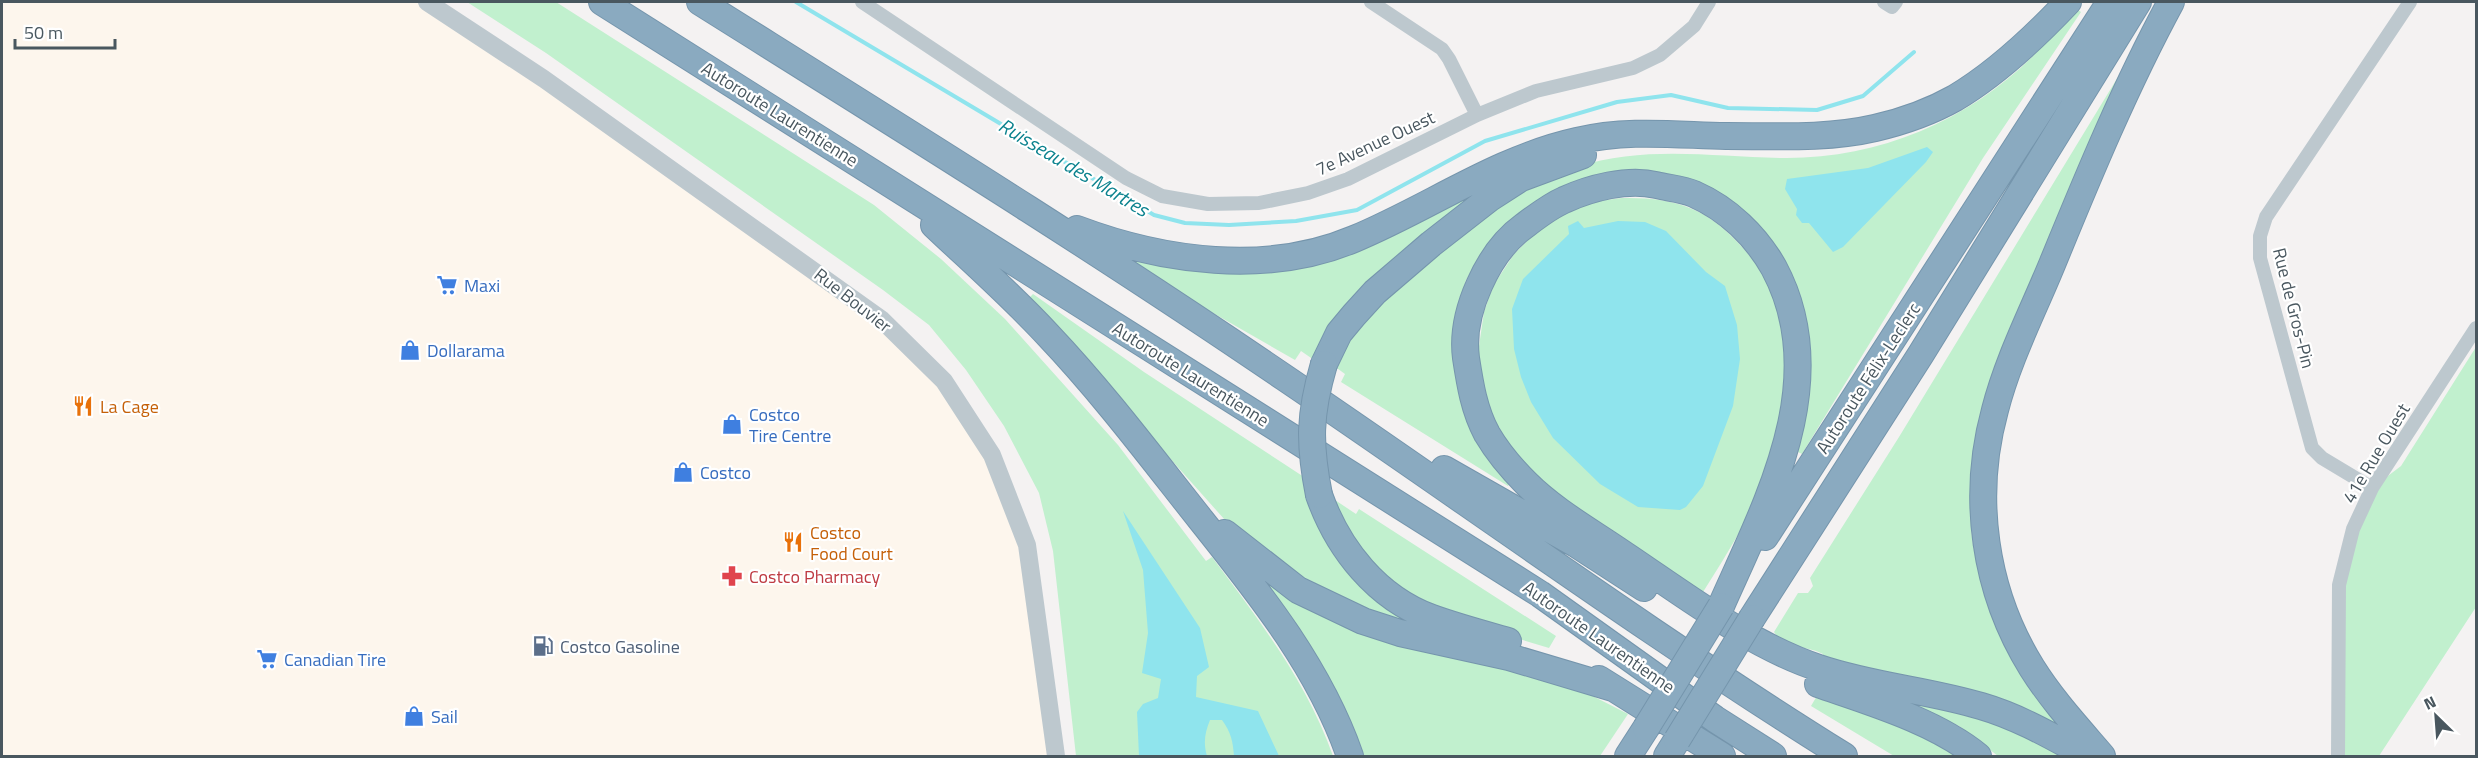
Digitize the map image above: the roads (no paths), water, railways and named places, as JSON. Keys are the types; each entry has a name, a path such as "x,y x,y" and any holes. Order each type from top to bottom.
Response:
{"highway":[{"name":"Autoroute Laurentienne","path":"602,2 1540,594 1715,719 1773,756"},
{"name":"Autoroute Laurentienne","path":"700,2 1035,212 1283,376 1759,704 1844,756"},
{"path":"1035,212 1110,241 1176,255 1222,261 1270,258 1311,252 1352,240 1511,161 1550,147 1603,135 1658,133 1724,136 1830,135 1875,128 1954,99 2041,31 2068,2"},
{"name":"Autoroute Félix-Leclerc","path":"1628,756 1721,606 2110,2"},
{"name":"Autoroute Félix-Leclerc","path":"1674,751 1752,618 1921,354 2138,2"},
{"path":"2102,756 2051,696 2031,667 2010,627 1995,589 1984,520 1983,485 1995,410 2007,374 2079,198 2153,34 2171,2"},
{"path":"1658,133 1564,160 1521,178 1490,198 1431,244 1375,292 1339,333 1324,364 1315,393 1310,426 1312,456 1319,495 1327,518 1345,550 1368,576 1399,601 1430,618 1535,650 1575,665 1722,756"},
{"path":"890,183 1050,336 1138,439 1244,574 1304,658 1324,693 1350,756"},
{"path":"1721,606 1773,489 1796,401 1797,347 1793,315 1784,286 1766,254 1743,227 1723,211 1692,193 1647,183 1603,187 1562,200 1519,229 1493,261 1475,291 1468,318 1465,349 1471,392 1478,413 1487,434 1527,484 1555,507 1666,582 1768,646 1817,668 1852,678 1983,706 2034,726 2088,756"},
{"path":"1283,376 1576,544 1758,658 1795,676 1879,705 1944,734 1978,756"},
{"path":"1172,484 1262,564 1298,590 1333,608 1400,633 1509,657 1614,688"}],"street":[{"name":"Rue Bouvier","path":"427,2 544,79 862,305 881,319 944,381 992,455 1027,545 1056,756"},
{"name":"7e Avenue Ouest","path":"862,2 1126,178 1162,196 1208,204 1259,203 1308,193 1348,179 1477,115 1536,91 1633,68 1660,55 1694,26 1709,2"},
{"path":"1371,2 1442,49 1477,115"},
{"name":"Rue de Gros-Pin","path":"2372,488 2322,458 2312,447 2260,258 2260,236 2266,217 2410,2"},
{"name":"41e Rue Ouest","path":"2338,756 2339,585 2353,530 2372,488 2476,328"}],"water":[{"path":"1927,147 1933,152 1926,162 1843,247 1833,252 1809,223 1802,223 1785,189 1787,179 1868,168"},
{"path":"1578,221 1584,228 1618,221 1645,222 1666,231 1706,272 1725,286 1737,325 1740,359 1733,406 1703,486 1686,507 1680,510 1638,507 1600,484 1553,438 1531,402 1521,377 1514,349 1512,309 1523,279 1569,234 1568,226"},
{"path":"1123,511 1200,628 1209,667 1197,676 1196,697 1258,711 1279,756 1234,756 1231,737 1225,724 1222,720 1210,720 1205,738 1207,756 1139,756 1137,712 1143,704 1158,698 1161,679 1142,673 1148,633 1143,570"}],"waterway":[{"name":"Ruisseau des Martres","path":"796,2 1154,215 1185,223 1229,225 1296,221 1357,210 1485,141 1617,102 1671,95 1728,108 1817,110 1863,96 1914,52"}],"place":[{"name":"Maxi","path":"447,285"},
{"name":"Dollarama","path":"410,350"},
{"name":"La Cage","path":"83,406"},
{"name":"Costco Tire Centre","path":"732,424"},
{"name":"Costco","path":"683,472"},
{"name":"Costco Food Court","path":"793,542"},
{"name":"Costco Pharmacy","path":"732,576"},
{"name":"Costco Gasoline","path":"543,646"},
{"name":"Canadian Tire","path":"267,659"},
{"name":"Sail","path":"414,716"}]}
